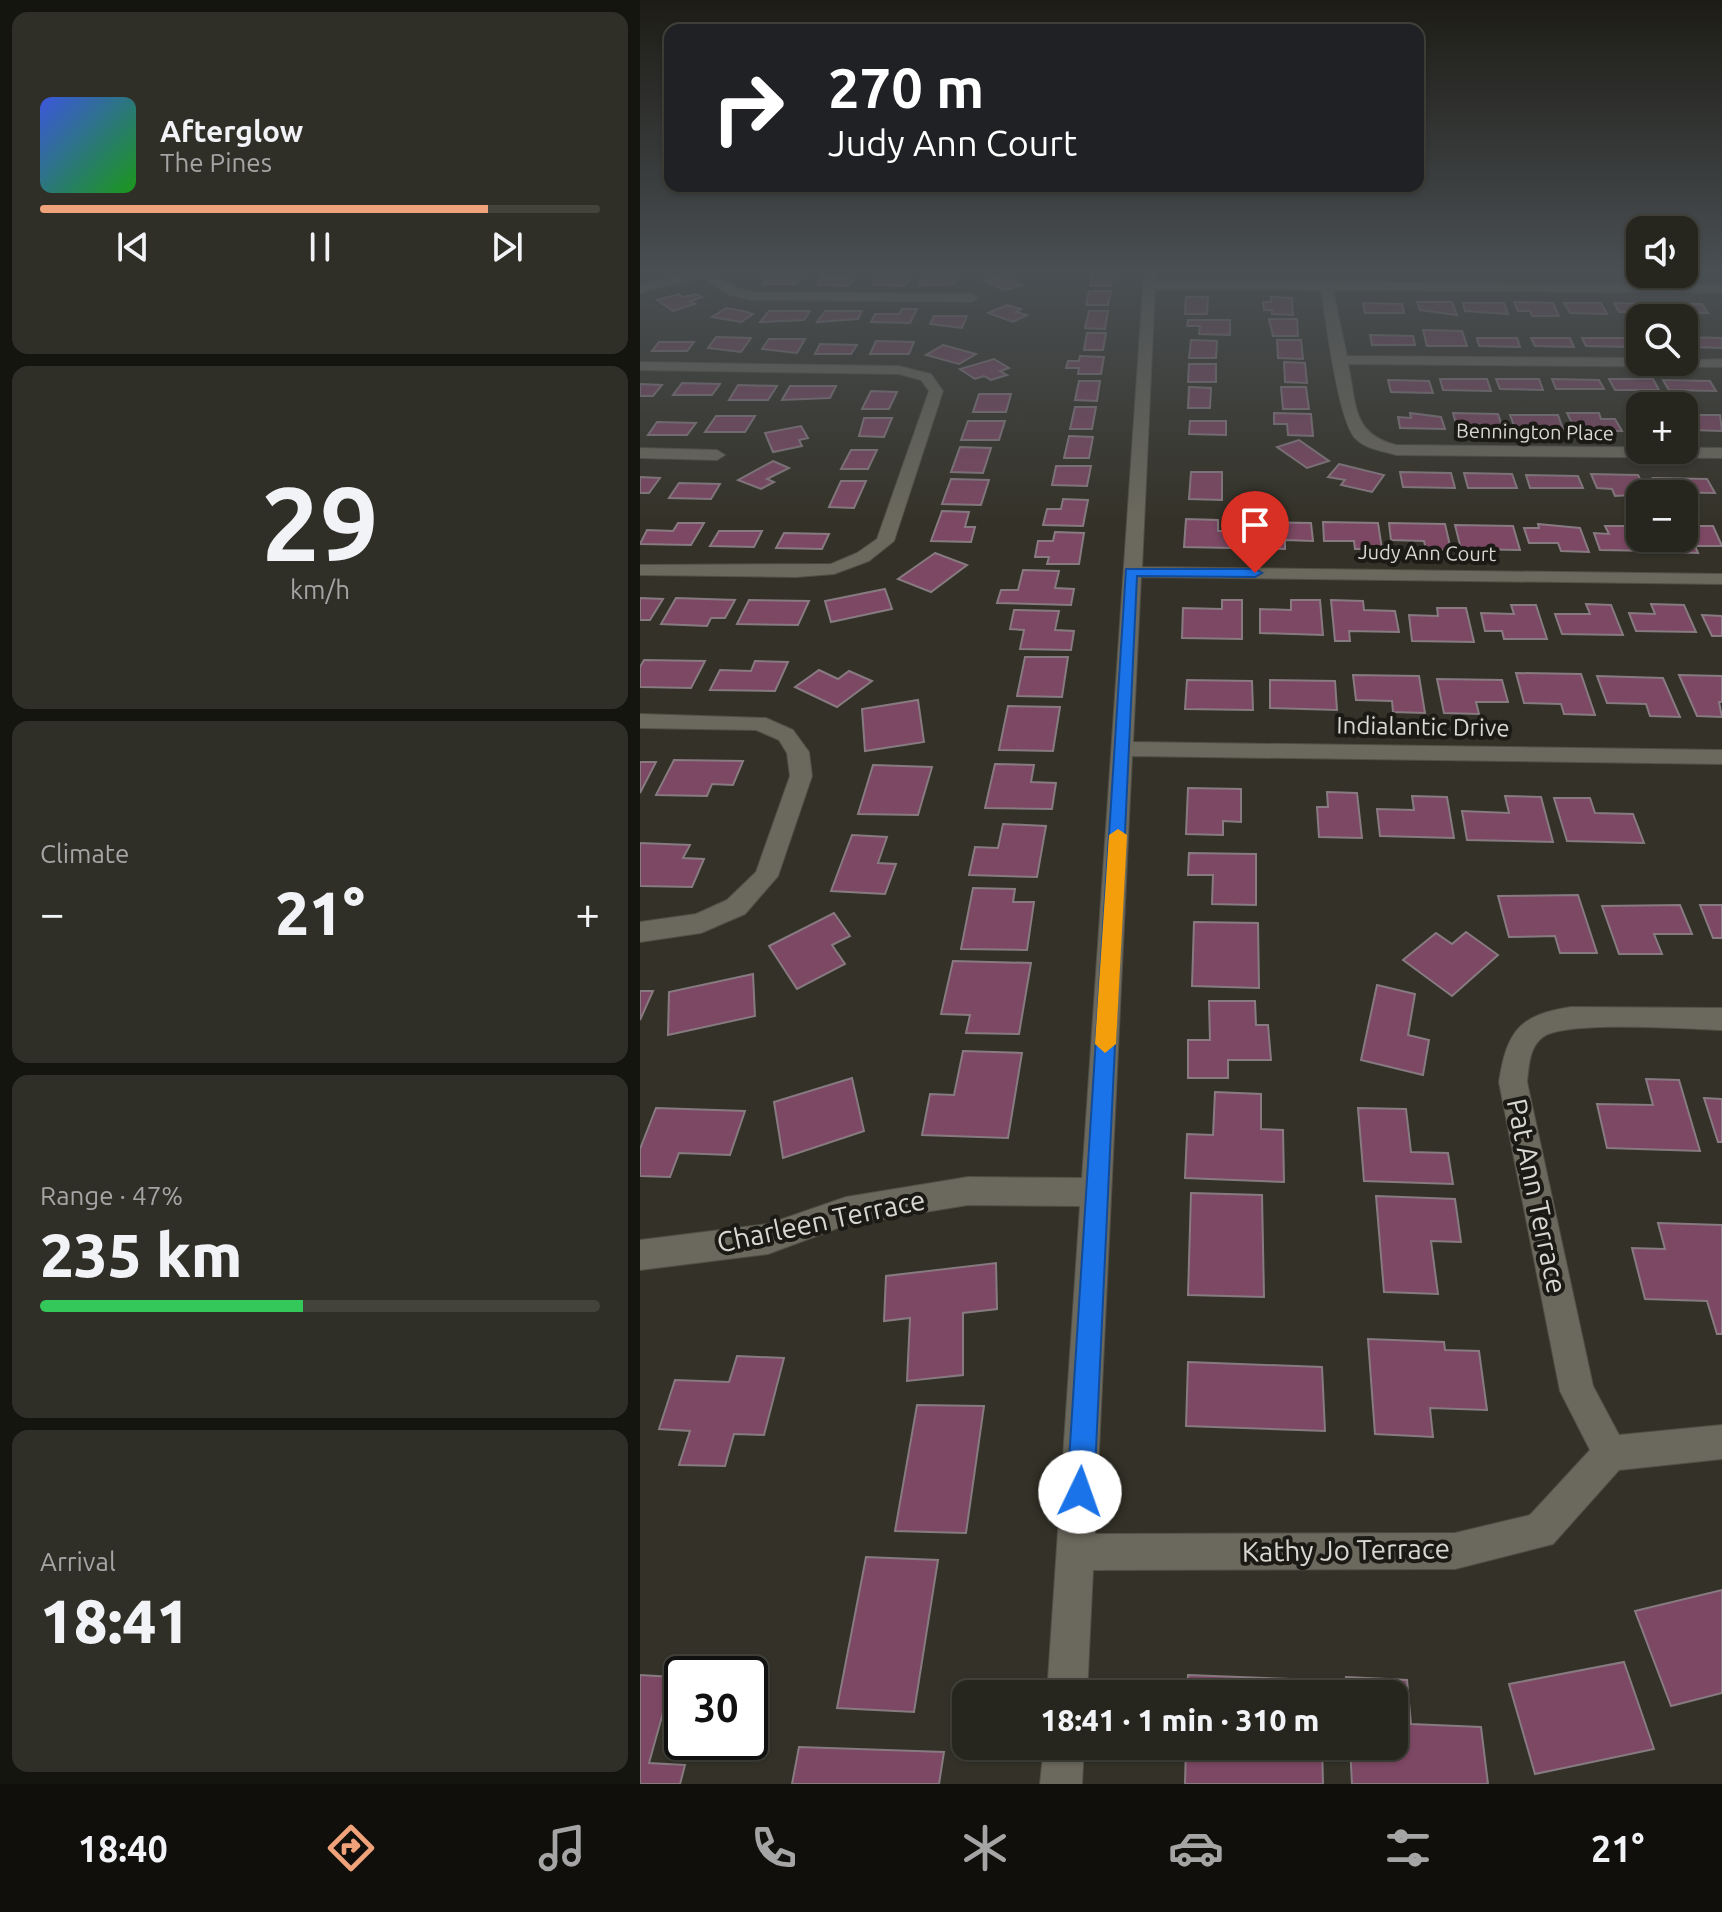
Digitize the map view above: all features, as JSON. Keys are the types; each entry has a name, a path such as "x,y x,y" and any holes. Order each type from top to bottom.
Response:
{"street":[{"path":"1068,1680 1145,356"},
{"path":"1337,356 1338,360 1722,363"},
{"name":"Bennington Place","path":"1338,360 1355,430 1369,443 1396,450 1722,453"},
{"path":"640,366 899,370 921,373 932,381 936,391 885,541 863,557 834,569 796,572 640,570"},
{"path":"640,453 717,455"},
{"name":"Judy Ann Court","path":"1131,572 1722,579"},
{"path":"640,721 759,723 786,735 798,752 801,776 766,876 736,907 701,923 658,932 640,932"},
{"name":"Indialantic Drive","path":"1124,749 1722,757"},
{"name":"Pat Ann Terrace","path":"1610,1453 1577,1391 1513,1082 1519,1048 1537,1026 1581,1018 1722,1019"},
{"name":"Charleen Terrace","path":"640,1255 768,1239 846,1211 968,1191 1098,1192"},
{"path":"1610,1453 1722,1442"},
{"name":"Kathy Jo Terrace","path":"1077,1552 1455,1551 1540,1531 1610,1453"},
{"path":"1061,1784 1063,1760"}],"building":[{"path":"931,356 972,356 959,364"},
{"path":"1080,356 1104,357 1101,374 1078,374 1079,368 1066,368 1068,361 1079,361"},
{"path":"1189,356 1216,356 1216,358"},
{"path":"1303,356 1303,359 1278,358"},
{"path":"994,359 1009,368 1000,371 1007,375 991,380 984,376 975,379 960,369"},
{"path":"1284,362 1305,363 1307,383 1285,382"},
{"path":"1189,364 1216,364 1216,382 1188,382"},
{"path":"1440,379 1487,379 1491,391 1443,390"},
{"path":"1496,379 1539,379 1543,390 1500,389"},
{"path":"1552,379 1599,380 1604,389 1556,389"},
{"path":"1609,379 1653,379 1659,390 1615,390"},
{"path":"1388,380 1429,381 1433,393 1391,392"},
{"path":"1663,380 1710,381 1716,391 1669,390"},
{"path":"1079,381 1100,381 1097,401 1075,400"},
{"path":"682,383 720,384 712,395 673,395"},
{"path":"640,384 662,385 653,396 640,396"},
{"path":"738,385 777,386 768,400 729,400"},
{"path":"790,386 836,386 830,398 782,400"},
{"path":"1189,387 1211,388 1210,408 1188,408"},
{"path":"1281,387 1306,387 1309,409 1283,409"},
{"path":"871,391 897,392 889,409 862,409"},
{"path":"979,394 1011,394 1006,412 973,412"},
{"path":"1075,407 1096,407 1092,429 1070,429"},
{"path":"1274,413 1311,414 1313,436 1288,435 1287,424 1274,424"},
{"path":"1410,413 1441,417 1445,429 1400,428 1398,417 1411,418"},
{"path":"1453,413 1498,414 1503,429 1457,428"},
{"path":"1567,413 1599,413 1601,419 1615,419 1622,431 1576,431"},
{"path":"1510,415 1558,415 1563,429 1515,428"},
{"path":"1698,415 1720,415 1722,431 1698,430"},
{"path":"716,416 755,416 745,432 705,432"},
{"path":"864,418 892,418 884,437 859,436"},
{"path":"968,421 1005,421 999,440 961,440"},
{"path":"1190,421 1226,421 1226,435 1189,434"},
{"path":"657,422 696,423 687,435 648,435"},
{"path":"801,426 808,438 799,440 802,446 773,452 765,433"},
{"path":"1069,436 1093,437 1089,458 1064,458"},
{"path":"1299,440 1329,461 1307,468 1277,447"},
{"path":"960,447 991,448 983,473 951,472"},
{"path":"851,450 877,450 868,469 841,469"},
{"path":"773,461 789,468 767,479 774,482 761,489 738,480"},
{"path":"1339,464 1384,475 1372,492 1341,485 1345,480 1328,477"},
{"path":"1056,466 1091,466 1087,486 1052,485"},
{"path":"1191,472 1222,472 1222,500 1189,499"},
{"path":"1400,472 1451,473 1455,488 1403,487"},
{"path":"1464,473 1512,474 1517,488 1468,488"},
{"path":"1591,474 1638,475 1641,480 1626,480 1626,495 1615,496 1612,489 1597,488"},
{"path":"1526,475 1578,476 1583,488 1530,488"},
{"path":"640,477 660,478 649,493 640,493"},
{"path":"951,479 989,480 981,505 942,504"},
{"path":"1707,479 1715,493 1698,493 1698,480 1654,480"},
{"path":"841,481 866,481 854,508 829,507"},
{"path":"679,483 720,484 711,499 669,498"},
{"path":"1063,499 1088,500 1083,526 1043,525 1047,509 1061,509"},
{"path":"942,511 969,512 965,527 975,527 971,542 931,541"},
{"path":"1186,519 1218,520 1218,531 1233,531 1232,548 1184,547"},
{"path":"1255,522 1311,523 1313,541 1285,540 1285,549 1255,548"},
{"path":"1323,522 1378,523 1382,549 1355,549 1354,541 1324,541"},
{"path":"678,523 704,523 691,545 640,544 647,530 673,531"},
{"path":"1389,523 1445,524 1451,550 1426,550 1424,541 1391,540"},
{"path":"1538,524 1580,528 1589,552 1561,551 1558,543 1529,543 1524,528 1539,528"},
{"path":"1455,525 1513,526 1520,550 1461,549"},
{"path":"1605,526 1626,526 1626,550 1600,550 1594,533 1609,534"},
{"path":"1698,526 1713,526 1722,546 1698,546"},
{"path":"719,531 762,531 754,547 710,546"},
{"path":"1055,532 1084,533 1079,564 1047,564 1049,557 1035,557 1038,541 1053,541"},
{"path":"784,533 829,534 822,549 776,548"},
{"path":"935,553 967,565 931,592 898,579"},
{"path":"1023,570 1059,571 1055,588 1074,589 1071,605 997,603 1001,590 1018,590"},
{"path":"885,589 892,609 831,622 825,601"},
{"path":"640,598 663,599 650,620 640,620"},
{"path":"676,598 735,600 725,618 711,618 707,626 661,624"},
{"path":"749,600 809,601 798,625 737,624"},
{"path":"1222,600 1242,600 1242,639 1182,638 1183,608 1222,609"},
{"path":"1291,600 1320,600 1323,635 1260,633 1260,609 1291,610"},
{"path":"1331,600 1363,601 1364,610 1395,611 1399,632 1349,631 1350,641 1335,641"},
{"path":"1586,604 1611,605 1623,635 1562,634 1555,614 1590,614"},
{"path":"1651,604 1684,605 1696,632 1636,631 1629,613 1655,614"},
{"path":"1511,605 1536,605 1547,639 1504,639 1502,631 1485,631 1481,613 1514,614"},
{"path":"1437,608 1466,608 1474,642 1412,641 1409,615 1438,616"},
{"path":"1014,610 1059,611 1055,630 1074,631 1071,650 1020,649 1024,630 1010,629"},
{"path":"1702,615 1722,616 1722,636 1712,636"},
{"path":"1025,657 1068,657 1062,697 1017,696"},
{"path":"644,660 705,661 691,688 640,687 640,667"},
{"path":"755,661 788,662 775,691 710,690 720,670 751,671"},
{"path":"819,670 838,679 849,671 872,681 837,707 795,687"},
{"path":"1516,673 1581,674 1595,715 1564,714 1561,704 1524,703"},
{"path":"1353,675 1419,676 1425,713 1393,712 1392,701 1356,700"},
{"path":"1679,675 1722,676 1722,702 1719,702 1722,717 1697,716"},
{"path":"1597,676 1663,678 1680,717 1650,716 1646,704 1607,703"},
{"path":"1437,679 1502,680 1508,702 1476,702 1479,714 1444,713"},
{"path":"1187,680 1252,681 1253,710 1185,709"},
{"path":"1270,680 1335,681 1337,710 1270,708"},
{"path":"918,700 924,742 865,751 862,709"},
{"path":"1008,706 1060,707 1053,751 999,750"},
{"path":"674,760 743,761 733,785 712,784 707,796 656,795"},
{"path":"640,762 656,762 640,793"},
{"path":"995,764 1034,765 1031,782 1056,783 1052,809 985,808"},
{"path":"873,765 932,767 918,815 858,814"},
{"path":"1188,788 1241,789 1241,822 1223,821 1223,835 1186,834"},
{"path":"1327,792 1357,793 1362,838 1319,837 1317,807 1328,807"},
{"path":"1412,796 1447,797 1454,838 1380,836 1377,809 1414,810"},
{"path":"1505,796 1541,797 1553,842 1467,840 1462,811 1509,813"},
{"path":"1554,798 1590,798 1595,813 1633,814 1644,843 1567,841"},
{"path":"1003,824 1046,826 1037,877 969,875 975,847 998,848"},
{"path":"852,835 887,837 878,863 896,864 885,894 831,891"},
{"path":"640,843 690,845 683,858 704,859 692,887 640,886"},
{"path":"1189,853 1256,854 1256,905 1212,904 1213,875 1188,875"},
{"path":"973,888 1015,889 1013,902 1034,902 1027,950 961,949"},
{"path":"1578,895 1597,953 1560,953 1555,936 1509,937 1498,896"},
{"path":"1680,905 1692,934 1654,934 1662,954 1619,954 1602,906"},
{"path":"1700,905 1722,905 1722,938 1713,938"},
{"path":"834,913 850,936 832,945 845,964 797,989 769,946"},
{"path":"1194,922 1258,923 1259,988 1192,986"},
{"path":"1466,932 1498,955 1452,996 1403,960 1436,933 1452,944"},
{"path":"953,961 1031,963 1019,1034 966,1033 970,1015 941,1014"},
{"path":"753,974 755,1016 668,1035 669,992"},
{"path":"1377,985 1415,994 1408,1035 1429,1040 1423,1075 1361,1060"},
{"path":"640,991 653,991 640,1020"},
{"path":"1209,1001 1255,1001 1256,1025 1268,1025 1271,1060 1228,1060 1228,1078 1188,1078 1188,1040 1210,1040"},
{"path":"963,1051 1022,1053 1008,1138 922,1135 930,1094 954,1095"},
{"path":"852,1078 864,1131 783,1158 774,1102"},
{"path":"1646,1079 1679,1080 1700,1151 1607,1148 1597,1104 1653,1105"},
{"path":"1215,1092 1261,1094 1261,1129 1283,1130 1284,1182 1185,1178 1187,1134 1213,1135"},
{"path":"1704,1098 1722,1099 1722,1142 1718,1142"},
{"path":"656,1108 745,1111 730,1155 679,1153 670,1177 640,1176 640,1149"},
{"path":"1358,1108 1406,1109 1411,1152 1448,1153 1453,1184 1364,1181"},
{"path":"1191,1193 1262,1195 1264,1297 1188,1295"},
{"path":"1376,1196 1455,1199 1461,1242 1431,1241 1438,1294 1384,1292"},
{"path":"1658,1223 1722,1225 1722,1334 1717,1334 1707,1301 1645,1299 1632,1248 1665,1249"},
{"path":"996,1263 997,1309 963,1313 963,1375 907,1381 910,1318 884,1321 886,1276"},
{"path":"1368,1339 1444,1342 1445,1350 1479,1351 1487,1410 1430,1408 1433,1437 1375,1434"},
{"path":"737,1356 784,1358 764,1435 734,1434 725,1466 679,1465 690,1431 659,1429 675,1380 729,1382"},
{"path":"1188,1362 1322,1367 1325,1431 1186,1426"},
{"path":"917,1405 984,1406 966,1533 895,1531"},
{"path":"866,1557 938,1560 914,1712 837,1708"},
{"path":"1722,1590 1722,1693 1671,1706 1635,1611"},
{"path":"1624,1662 1654,1749 1535,1774 1509,1684"},
{"path":"640,1675 664,1676 664,1709 649,1763 685,1765 680,1784 640,1784"},
{"path":"1188,1675 1319,1680 1188,1680"},
{"path":"1346,1677 1407,1680 1346,1680"},
{"path":"1408,1691 1411,1724 1481,1727 1488,1784 1352,1784 1351,1760 1408,1760"},
{"path":"799,1747 944,1752 939,1784 792,1784"},
{"path":"1186,1760 1322,1760 1323,1784 1185,1784"}],"slow traffic":[{"path":"1105,1044 1118,835"}],"route":[{"path":"1080,1492 1124,749 1131,572 1255,573"}]}
